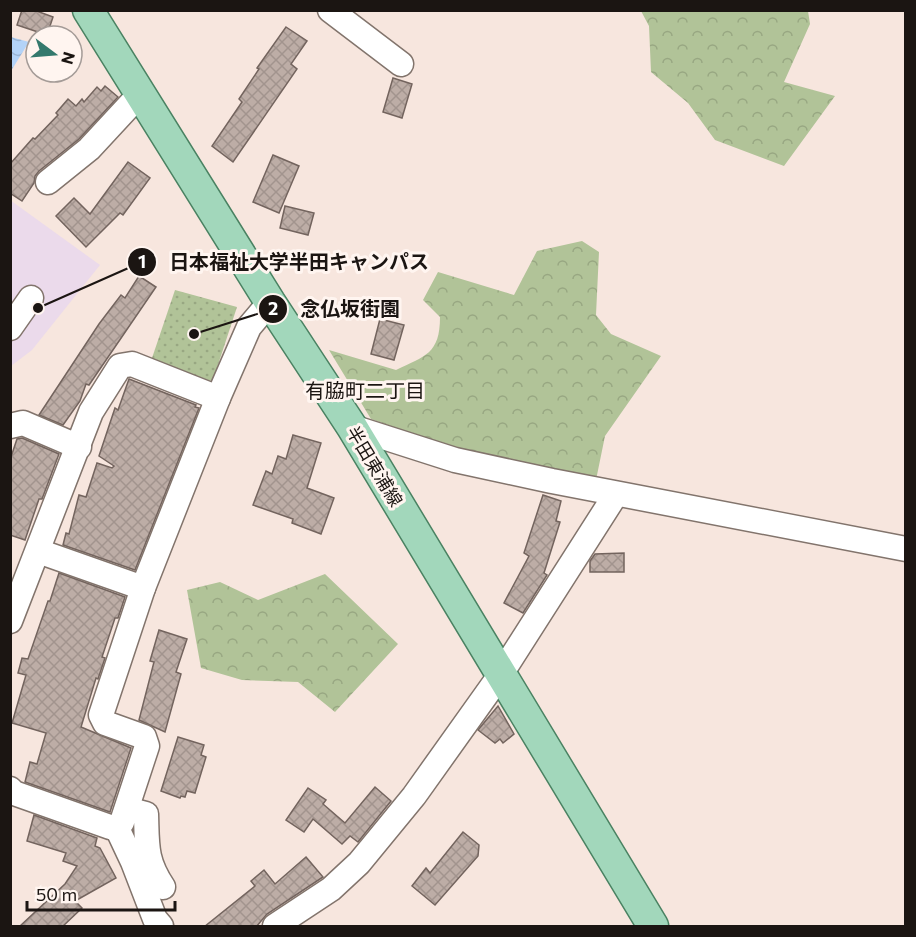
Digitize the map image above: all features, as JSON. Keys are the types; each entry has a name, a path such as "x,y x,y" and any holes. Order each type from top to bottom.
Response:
{"main road":[{"name":"半田東浦線","path":"88,10 270,302 352,427 653,927"}],"street":[{"path":"335,12 401,64"},
{"path":"48,182 89,149 140,94"},
{"path":"10,328 32,298"},
{"path":"160,927 133,862 122,818 147,746 144,737 105,723 101,715 143,588 218,398 249,327 270,302"},
{"path":"10,621 91,412 120,366 132,364 218,398"},
{"path":"10,426 23,423 79,447"},
{"path":"352,427 455,460 616,494 906,549"},
{"path":"275,927 331,889 359,863 414,796 501,674 616,494"},
{"path":"38,551 143,588"},
{"path":"10,789 14,793 122,818 146,814 152,871 163,887"}],"shaded area":[{"path":"10,200 100,265 32,350 11,366"}],"green space":[{"path":"641,11 808,11 810,24 784,82 835,96 784,166 715,140 688,103 651,72 649,26"},
{"path":"582,241 599,252 596,315 611,334 661,356 605,436 596,480 455,449 371,419 329,350 396,370 423,357 434,346 437,339 440,317 423,300 438,272 514,295 537,251"},
{"path":"175,290 237,307 213,380 208,381 151,361"},
{"path":"325,574 398,644 335,712 298,682 242,680 201,668 187,590 220,582 258,600"}],"water":[{"path":"10,37 24,41 24,50 11,71"}],"building":[{"path":"22,10 34,10 53,17 51,24 24,24 24,27 17,25"},
{"path":"286,27 307,41 291,64 297,69 233,162 212,146 242,102 239,99 259,69 257,68"},
{"path":"393,78 412,84 402,118 383,112"},
{"path":"105,86 118,97 79,139 39,171 22,201 10,193 10,164 33,138 35,139 58,115 56,113 68,99 76,106 82,99 84,102 97,87 101,91"},
{"path":"273,155 299,166 279,213 253,202"},
{"path":"128,162 150,178 123,215 120,213 86,247 56,216 74,198 90,214"},
{"path":"285,206 314,213 308,235 280,228"},
{"path":"139,276 156,287 89,385 86,384 80,401 63,425 39,415 99,324 121,295 125,298"},
{"path":"380,319 404,325 394,360 371,354"},
{"path":"129,379 199,408 135,570 63,545 66,533 69,534 79,495 86,497 97,463 112,468 114,466 99,456 115,408 118,410"},
{"path":"293,435 321,443 307,488 334,498 321,534 292,523 293,519 253,505 266,471 272,474 278,456 286,459"},
{"path":"22,438 59,454 42,499 39,499 25,540 10,535 11,457 17,439"},
{"path":"543,495 561,501 556,521 560,522 544,573 547,575 523,613 504,603 529,556 524,553"},
{"path":"624,553 624,572 590,572 590,561 595,554"},
{"path":"59,573 125,597 118,618 115,618 102,657 105,658 98,679 96,678 81,727 131,748 110,812 25,782 30,762 37,764 46,733 12,723 26,675 18,673 22,658 28,659"},
{"path":"159,630 187,639 176,672 181,674 165,732 139,720 154,662 150,661"},
{"path":"498,706 514,734 503,743 500,739 495,743 478,730"},
{"path":"178,737 204,745 201,755 206,757 195,793 187,791 185,797 180,798 161,791"},
{"path":"375,787 391,801 358,842 350,836 342,844 313,819 304,832 286,820 308,788 326,800 323,804 345,823"},
{"path":"34,815 97,838 95,846 100,848 116,878 75,901 82,908 62,927 19,927 65,884 77,866 63,861 66,853 27,841"},
{"path":"463,832 479,845 478,856 435,905 412,886 426,868 430,873"},
{"path":"306,857 323,877 267,914 256,927 204,927 255,886 251,881 264,870 275,884"}],"place":[{"name":"日本福祉大学半田キャンパス","path":"38,308"},
{"name":"念仏坂街園","path":"194,334"}],"district":[{"name":"有脇町二丁目","path":"365,390"}]}
